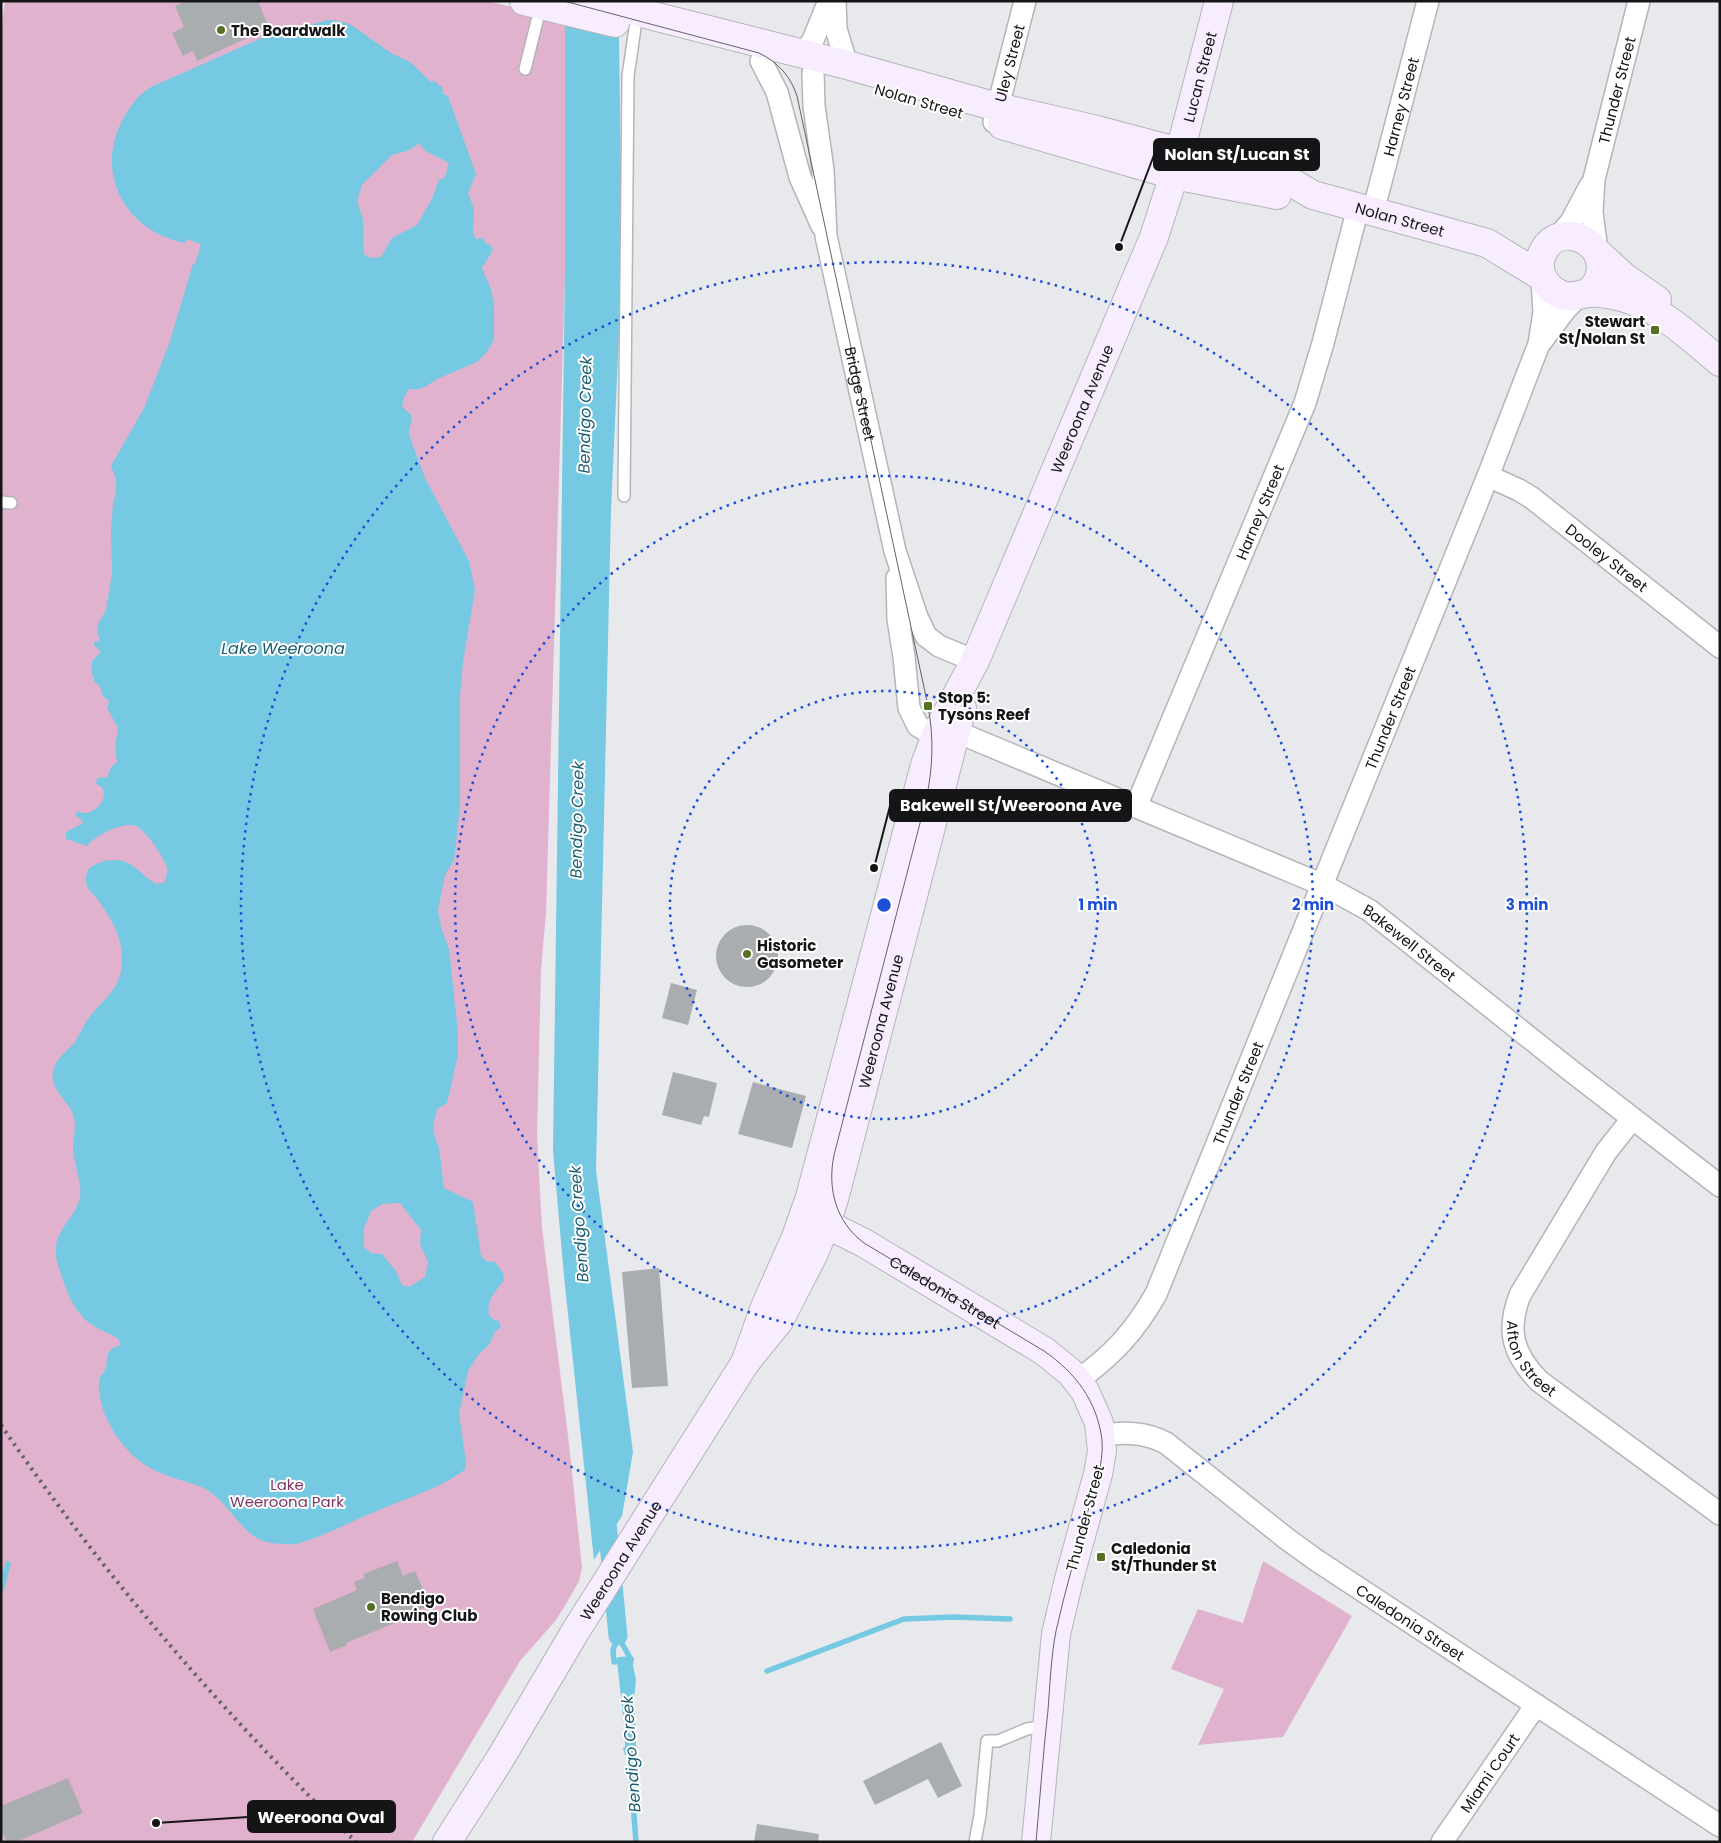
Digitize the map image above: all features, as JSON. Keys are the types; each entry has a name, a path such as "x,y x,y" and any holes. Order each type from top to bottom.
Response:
{"street":[{"name":"Nolan Street","path":"594,1 761,61 847,65 995,115"},
{"path":"810,62 816,34 829,1"},
{"path":"835,1 836,29 847,65"},
{"name":"Uley Street","path":"995,115 1025,1"},
{"name":"Lucan Street","path":"1177,164 1219,1"},
{"name":"Harney Street","path":"1136,807 1305,403 1366,210 1428,1"},
{"name":"Thunder Street","path":"1598,252 1592,212 1594,179 1640,1"},
{"name":"Nolan Street","path":"543,4 630,15 810,62 890,92 995,115 1177,164 1289,198 1313,195 1487,243 1526,244 1554,240"},
{"name":"Bridge Street","path":"761,61 779,97 797,169 826,236"},
{"name":"Bridge Street","path":"810,62 823,170 826,236 896,551 916,618 926,636 939,646 975,661"},
{"name":"Weeroona Avenue","path":"447,1842 500,1759 575,1632 745,1362 765,1307 815,1220 918,787 947,732 975,661 1150,246 1177,164"},
{"name":"Thunder Street","path":"1554,240 1571,222 1594,179"},
{"path":"1720,339 1638,288 1583,238 1575,236 1554,240 1546,246 1541,257 1541,277 1555,292 1570,298 1600,293 1619,296 1649,308 1720,362"},
{"name":"Nolan Street","path":"1487,243 1541,277"},
{"path":"1583,295 1597,283 1601,264 1598,252"},
{"name":"Thunder Street","path":"1036,1842 1056,1634 1098,1474 1102,1451 1101,1435 1093,1407 1078,1380 1122,1343 1143,1317 1156,1294 1488,476 1539,344 1544,312 1541,277"},
{"name":"Thunder Street","path":"1539,344 1565,310 1583,295"},
{"name":"Dooley Street","path":"1488,476 1520,490 1532,498 1720,647"},
{"name":"Bridge Street","path":"896,551 898,619 904,657 908,708 918,726 923,729 947,732"},
{"name":"Bakewell Street","path":"947,732 1136,807 1323,885 1369,910 1716,1186"},
{"name":"Afton Street","path":"1632,1119 1606,1152 1520,1295 1512,1319 1513,1334 1517,1351 1525,1367 1539,1381 1720,1514"},
{"name":"Caledonia Street","path":"815,1220 864,1244 1044,1351 1078,1380"},
{"name":"Caledonia Street","path":"1101,1435 1139,1433 1166,1442 1316,1560 1720,1826"},
{"name":"Miami Court","path":"1442,1842 1536,1704"},
{"name":"Weeroona Avenue","path":"466,1842 500,1759"}],"lane":[{"path":"525,69 543,4"},
{"path":"624,496 630,15"},
{"path":"975,1842 980,1815 986,1741 998,1741 1027,1729 1046,1726"}],"green space":[{"name":"Lake Weeroona Park","path":"5,1 487,1 565,20 566,242 546,913 541,970 537,1135 542,1228 569,1444 582,1568 579,1581 566,1604 556,1620 520,1661 412,1842 1,1842 1,32"},
{"path":"1263,1561 1352,1616 1283,1737 1198,1745 1224,1689 1171,1669 1198,1609 1243,1623"}],"water":[{"name":"Lake Weeroona","path":"328,20 350,24 391,53 410,62 431,82 435,81 439,86 442,86 443,94 448,96 476,174 468,193 474,209 473,233 476,239 483,238 486,244 490,244 493,250 482,268 491,289 494,305 494,340 487,352 477,362 437,379 425,387 409,389 402,406 412,416 409,433 412,443 425,478 469,561 475,590 463,662 460,697 460,806 454,860 445,875 438,910 441,927 449,949 458,1033 458,1055 447,1103 437,1109 433,1125 439,1147 444,1188 473,1202 481,1256 486,1261 495,1262 503,1273 504,1280 492,1296 488,1310 489,1315 494,1320 499,1321 501,1327 495,1332 489,1345 479,1354 468,1371 459,1414 466,1468 454,1477 425,1492 321,1535 300,1543 277,1544 255,1537 241,1525 215,1495 207,1490 168,1476 138,1460 122,1444 105,1415 99,1392 99,1382 106,1368 108,1353 119,1346 120,1341 97,1328 80,1314 71,1299 58,1265 57,1241 77,1206 80,1196 80,1185 73,1148 74,1118 70,1108 55,1087 53,1075 58,1060 75,1042 86,1022 115,986 121,969 122,958 118,934 107,913 86,884 89,868 104,861 121,861 133,866 156,884 165,882 167,870 154,844 136,826 117,827 96,838 87,846 66,839 66,832 83,823 75,815 78,811 90,812 100,804 104,792 102,787 96,784 97,779 107,778 111,767 117,762 115,746 118,728 107,708 109,701 102,695 101,689 94,681 91,672 92,661 101,652 94,645 94,642 100,641 97,631 98,624 106,610 112,574 111,531 116,479 111,466 144,408 169,344 193,264 195,264 201,244 186,239 185,243 164,237 147,227 132,214 121,198 114,180 112,161 114,141 122,121 131,106 151,87 273,33 284,37 302,27","holes":["419,143 429,153 449,164 445,177 439,180 432,199 417,225 392,238 381,257 371,258 364,254 363,220 357,201 362,185 392,155 410,150","400,1203 421,1230 420,1244 428,1262 425,1277 409,1287 402,1285 396,1271 382,1254 371,1253 364,1247 364,1229 371,1211 383,1204"]},
{"path":"565,20 619,34 622,269 611,510 596,1170 633,1452 622,1516 594,1560 564,1276 553,1151 565,267"},
{"path":"632,1656 634,1658 633,1666 636,1680 634,1699 636,1747 635,1754 625,1755 623,1748 625,1747 625,1735 617,1660 618,1657"}],"pier":[{"path":"622,1516 622,1520 596,1561 593,1562"}],"building":[{"name":"The Boardwalk","path":"187,1 258,1 269,28 197,61 193,51 183,56 172,33 184,27 175,6"},
{"name":"Historic Gasometer","path":"741,925 753,925 769,934 776,944 778,956 776,968 769,978 753,987 741,987 730,982 721,973 716,962 716,950 721,939 730,930"},
{"path":"671,983 697,990 688,1025 662,1018"},
{"path":"673,1072 717,1083 709,1117 704,1116 701,1125 662,1115"},
{"path":"753,1082 806,1096 792,1148 738,1134"},
{"path":"659,1268 668,1386 632,1388 622,1272"},
{"name":"Bendigo Rowing Club","path":"397,1561 403,1576 415,1571 430,1605 396,1619 397,1622 346,1643 347,1645 330,1652 313,1609 357,1590 354,1582 365,1578 363,1574"},
{"path":"941,1742 962,1786 938,1798 928,1779 875,1805 863,1781"},
{"path":"68,1778 83,1813 16,1842 7,1842 1,1828 1,1806"},
{"path":"757,1824 819,1834 818,1842 754,1842"}],"waterway":[{"name":"Bendigo Creek","path":"606,1513 618,1636"},
{"path":"1,1590 8,1564"},
{"path":"767,1671 904,1619 954,1617 1010,1619"},
{"name":"Bendigo Creek","path":"618,1636 629,1656 627,1663"},
{"name":"Bendigo Creek","path":"618,1636 613,1650 614,1662 619,1661 624,1665"},
{"name":"Bendigo Creek","path":"629,1749 636,1842"}],"tram line":[{"path":"564,1 759,53 783,71 797,96 928,706 932,741 930,776 926,800 834,1155 832,1168 833,1192 840,1215 854,1235 864,1243 1044,1351 1066,1369 1083,1389 1090,1401 1102,1440 1098,1477 1054,1641 1036,1842"}],"railway":[{"path":"1,1425 81,1536 168,1642 259,1744 356,1842"}],"place":[{"name":"The Boardwalk","path":"221,30"},
{"name":"Nolan St/Lucan St","path":"1119,247"},
{"name":"Stewart St/Nolan St","path":"1655,330"},
{"name":"Stop 5: Tysons Reef","path":"928,706"},
{"name":"Bakewell St/Weeroona Ave","path":"874,868"},
{"name":"Historic Gasometer","path":"747,954"},
{"name":"Caledonia St/Thunder St","path":"1101,1557"},
{"name":"Bendigo Rowing Club","path":"371,1607"},
{"name":"Weeroona Oval","path":"156,1823"}]}
